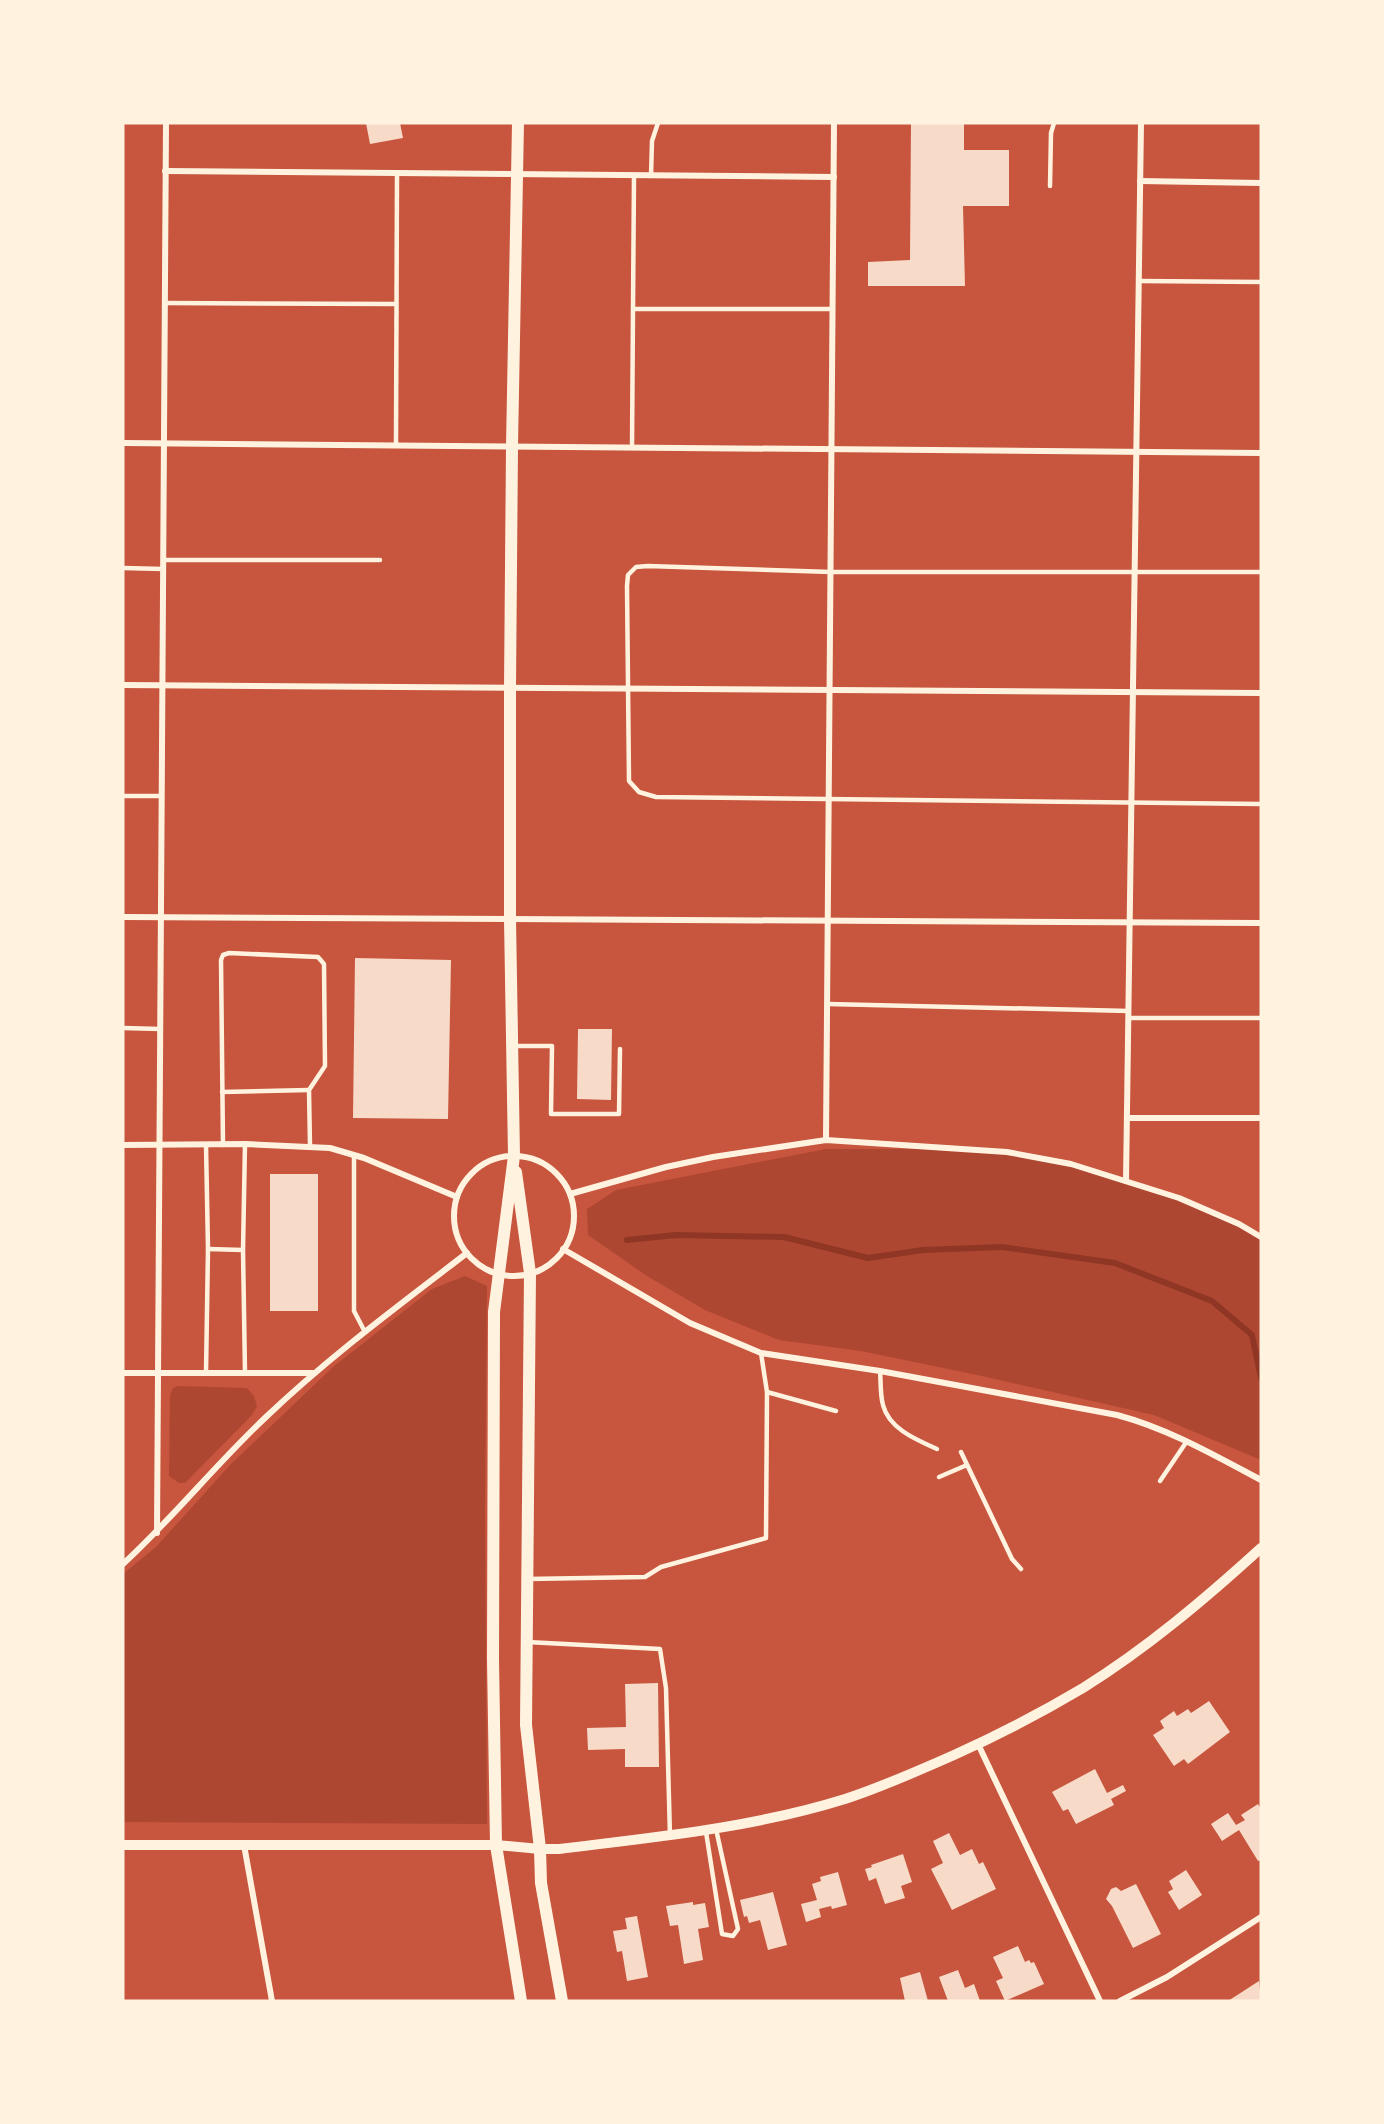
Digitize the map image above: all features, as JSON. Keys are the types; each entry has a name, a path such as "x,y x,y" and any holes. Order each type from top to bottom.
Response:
{"main road":[{"path":"518,123 512,446 510,919 514,1156 530,1273 526,1725 540,1849 541,1883 562,2001"},
{"path":"514,1156 497,1273 494,1324 493,1659 496,1845 521,2001"}],"street":[{"path":"157,1533 166,123"},
{"path":"826,1140 834,123"},
{"path":"1126,1181 1141,123"},
{"path":"165,171 834,177"},
{"path":"1140,181 1261,183"},
{"path":"123,443 1261,453"},
{"path":"123,685 1261,693"},
{"path":"123,917 1261,923"},
{"path":"1128,1118 1261,1118"},
{"path":"570,1194 666,1167 713,1157 826,1140 1007,1152 1071,1164 1194,1203 1261,1237"},
{"path":"123,1145 245,1144 330,1148 354,1154 457,1197"},
{"path":"514,1156 532,1158 548,1166 561,1178 570,1194 573,1222 568,1241 563,1250 549,1264 530,1273 514,1276 497,1273 480,1265 461,1245 454,1216 457,1197 466,1181 479,1167 495,1159 514,1156"},
{"path":"563,1250 690,1323 761,1353 880,1371 1117,1414 1188,1440 1261,1480"},
{"path":"123,1564 157,1533 231,1452 313,1373 467,1252"},
{"path":"123,1372 313,1373"},
{"path":"123,1845 496,1845 540,1849 711,1830 844,1799 926,1768 978,1744 1083,1688 1185,1615 1261,1548"},
{"path":"978,1744 1100,2001"},
{"path":"244,1845 273,2001"},
{"path":"1120,2001 1167,1977 1261,1917"}],"lane":[{"path":"651,176 652,141 658,123"},
{"path":"1050,186 1051,133 1054,123"},
{"path":"396,446 397,173"},
{"path":"632,447 634,176"},
{"path":"1139,281 1261,282"},
{"path":"165,303 396,304"},
{"path":"633,309 833,309"},
{"path":"163,560 380,560"},
{"path":"1261,572 831,572 636,567 628,575 627,586 628,781 639,792 656,797 1261,804"},
{"path":"123,568 163,569"},
{"path":"123,796 161,796"},
{"path":"223,1145 221,960 223,955 229,953 318,957 324,964 325,1066 309,1090 310,1146"},
{"path":"828,1004 1261,1018"},
{"path":"123,1028 160,1029"},
{"path":"513,1046 552,1046 551,1114 619,1114 620,1049"},
{"path":"222,1092 309,1090"},
{"path":"245,1144 243,1250 245,1373"},
{"path":"206,1145 208,1249 206,1373"},
{"path":"354,1154 354,1311 365,1332"},
{"path":"208,1249 243,1250"},
{"path":"527,1579 645,1577 661,1567 766,1538 767,1392 761,1353"},
{"path":"880,1371 883,1407 891,1421 919,1441 937,1449"},
{"path":"767,1392 836,1411"},
{"path":"1160,1481 1188,1440"},
{"path":"961,1452 1012,1559 1022,1569"},
{"path":"939,1477 967,1465"},
{"path":"527,1642 660,1648 666,1688 670,1836"},
{"path":"711,1830 738,1929 733,1936 722,1934 711,1830"}],"shaded area":[{"path":"826,1149 961,1149 1045,1159 1179,1198 1261,1238 1261,1460 1154,1415 861,1351 779,1340 705,1310 647,1276 588,1235 587,1209 616,1190"},
{"path":"465,1276 487,1286 485,1511 487,1824 123,1822 123,1574 156,1547 231,1464 333,1367 432,1289"},
{"path":"177,1386 247,1388 254,1396 257,1406 252,1415 185,1483 179,1483 169,1476 170,1395 173,1388"}],"building":[{"path":"366,123 400,123 403,138 370,144"},
{"path":"911,123 964,123 964,150 1009,150 1009,206 963,206 965,286 868,286 868,262 910,260"},
{"path":"355,958 451,960 448,1119 353,1118"},
{"path":"578,1029 612,1029 611,1100 577,1099"},
{"path":"270,1174 318,1174 318,1311 270,1311"},
{"path":"658,1683 659,1767 625,1767 625,1749 588,1750 587,1728 626,1727 625,1684"},
{"path":"1209,1701 1230,1732 1188,1764 1184,1759 1174,1766 1153,1735 1164,1728 1160,1721 1174,1711 1177,1716 1188,1709 1191,1713"},
{"path":"1095,1769 1107,1793 1123,1785 1126,1791 1111,1799 1114,1805 1076,1824 1068,1809 1063,1811 1052,1792"},
{"path":"1258,1804 1261,1809 1261,1860 1258,1861 1239,1830 1222,1841 1211,1824 1228,1813 1236,1825 1245,1820 1241,1815"},
{"path":"949,1833 960,1855 972,1849 979,1864 983,1862 996,1889 952,1910 931,1869 943,1863 933,1841"},
{"path":"903,1854 912,1882 901,1886 905,1898 885,1904 876,1878 869,1881 865,1869"},
{"path":"1186,1870 1202,1895 1179,1910 1168,1892 1173,1889 1169,1881"},
{"path":"838,1872 847,1905 832,1909 831,1906 819,1909 821,1917 806,1922 801,1904 817,1900 812,1884 821,1881 820,1877"},
{"path":"1136,1884 1161,1934 1133,1948 1112,1906 1106,1899 1111,1889 1116,1887 1121,1891"},
{"path":"773,1892 787,1945 768,1950 760,1920 749,1923 747,1916 744,1917 740,1900"},
{"path":"693,1902 693,1905 705,1903 709,1927 698,1929 703,1960 684,1964 678,1925 670,1926 666,1906"},
{"path":"637,1916 648,1977 627,1981 622,1951 617,1952 613,1931 627,1929 625,1918"},
{"path":"1018,1946 1025,1962 1029,1960 1031,1963 1034,1962 1044,1984 1005,2001 996,1981 1003,1978 993,1957"},
{"path":"958,1970 965,1988 974,1984 980,2001 948,2001 939,1977"},
{"path":"920,1972 928,2001 905,2001 900,1978"},
{"path":"1259,1981 1261,2001 1228,2001"}],"waterway":[{"path":"627,1240 676,1235 784,1237 868,1258 923,1250 1002,1247 1115,1263 1212,1301 1252,1335 1261,1378"}]}
